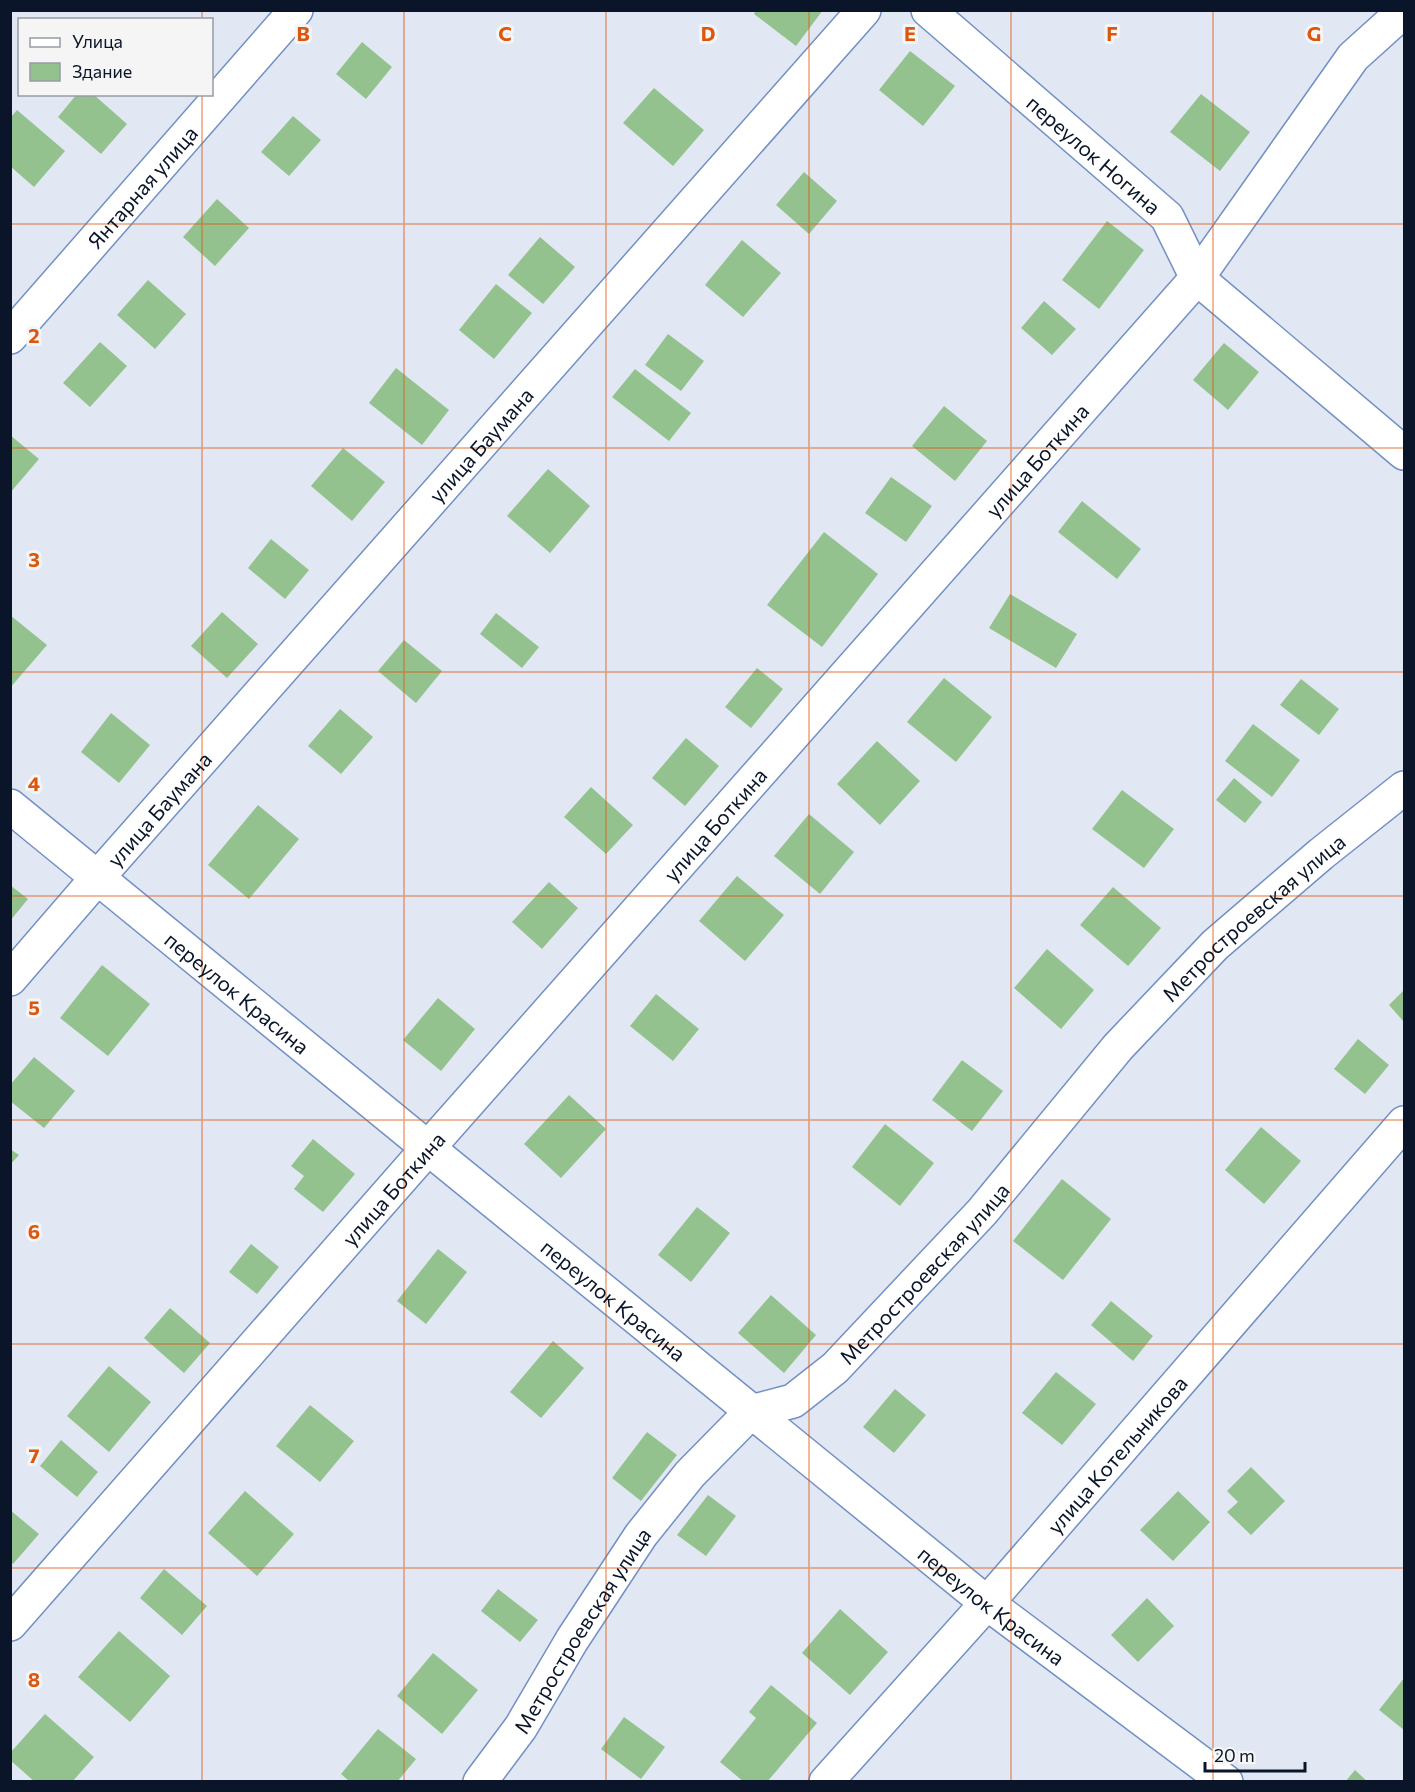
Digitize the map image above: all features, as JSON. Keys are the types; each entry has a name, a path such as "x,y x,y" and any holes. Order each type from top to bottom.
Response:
{"street":[{"name":"Янтарная улица","path":"10,336 296,10"},
{"name":"улица Баумана","path":"10,979 864,10"},
{"name":"переулок Ногина","path":"928,10 1167,217 1197,278 1404,453"},
{"name":"улица Боткина","path":"10,1624 1197,278 1353,57 1404,11"},
{"name":"Метростроевская улица","path":"480,1782 521,1727 572,1640 642,1535 690,1474 751,1412 794,1401 835,1368 982,1212 1118,1047 1215,945 1321,854 1404,788"},
{"name":"переулок Красина","path":"10,806 987,1603 1226,1782"},
{"name":"улица Котельникова","path":"826,1782 987,1603 1404,1123"}],"building":[{"path":"756,10 823,10 796,46 754,14"},
{"path":"362,42 392,67 366,99 336,74"},
{"path":"910,51 955,86 923,126 879,90"},
{"path":"654,88 704,130 673,166 623,123"},
{"path":"1201,94 1250,132 1220,171 1170,132"},
{"path":"75,96 95,96 127,124 101,154 58,117"},
{"path":"17,110 65,151 34,187 10,166 10,118"},
{"path":"293,116 321,140 289,176 261,152"},
{"path":"804,172 837,201 809,234 776,205"},
{"path":"217,199 249,228 215,266 183,237"},
{"path":"1107,221 1144,250 1099,309 1062,280"},
{"path":"540,237 575,267 543,304 508,275"},
{"path":"742,240 781,273 743,317 705,285"},
{"path":"148,280 186,314 155,349 117,315"},
{"path":"496,284 532,313 494,359 459,330"},
{"path":"1044,301 1076,329 1052,355 1021,328"},
{"path":"668,334 704,361 681,391 645,365"},
{"path":"100,342 127,366 90,407 63,383"},
{"path":"1224,343 1259,372 1228,410 1193,380"},
{"path":"396,368 449,410 422,445 369,403"},
{"path":"635,369 691,413 669,441 612,397"},
{"path":"944,406 987,441 955,481 912,446"},
{"path":"10,435 39,459 10,493"},
{"path":"343,448 385,482 352,521 311,486"},
{"path":"548,469 590,506 550,553 507,516"},
{"path":"891,477 932,506 906,542 865,513"},
{"path":"1082,501 1141,549 1117,579 1058,532"},
{"path":"824,532 878,574 822,647 767,605"},
{"path":"271,539 309,570 285,599 248,568"},
{"path":"1010,594 1077,634 1056,668 989,628"},
{"path":"222,612 258,644 227,678 191,646"},
{"path":"496,613 539,647 522,668 480,634"},
{"path":"10,615 47,645 10,688"},
{"path":"404,640 442,671 416,703 378,671"},
{"path":"757,668 783,689 751,728 725,707"},
{"path":"944,678 992,717 956,762 907,722"},
{"path":"1301,679 1339,709 1319,735 1280,705"},
{"path":"340,709 373,737 341,774 308,746"},
{"path":"111,713 150,745 119,783 81,752"},
{"path":"1253,724 1300,760 1272,797 1225,761"},
{"path":"686,738 719,766 685,806 652,778"},
{"path":"877,741 920,781 880,825 837,784"},
{"path":"1234,778 1262,802 1245,823 1216,800"},
{"path":"591,787 633,825 606,854 564,817"},
{"path":"1122,790 1174,829 1144,868 1092,829"},
{"path":"258,805 299,839 249,899 208,865"},
{"path":"809,814 854,852 820,894 774,856"},
{"path":"737,876 784,915 745,961 699,921"},
{"path":"549,882 578,908 542,949 512,922"},
{"path":"10,885 28,899 10,921"},
{"path":"1113,887 1161,928 1128,966 1080,925"},
{"path":"1047,949 1094,990 1061,1029 1014,988"},
{"path":"102,965 150,1004 108,1056 60,1018"},
{"path":"1404,990 1404,1022 1389,1005"},
{"path":"656,994 699,1029 673,1061 630,1026"},
{"path":"438,998 475,1029 441,1071 403,1040"},
{"path":"1358,1039 1389,1065 1365,1094 1334,1069"},
{"path":"34,1057 75,1091 44,1128 10,1101 10,1085"},
{"path":"962,1060 1003,1091 972,1131 932,1100"},
{"path":"569,1095 606,1129 561,1178 524,1144"},
{"path":"885,1124 934,1163 900,1206 852,1167"},
{"path":"1261,1127 1301,1161 1264,1204 1225,1170"},
{"path":"313,1139 355,1174 323,1212 294,1189 304,1176 291,1166"},
{"path":"10,1149 19,1155 10,1165"},
{"path":"1062,1179 1111,1219 1063,1280 1013,1241"},
{"path":"697,1207 730,1233 691,1282 658,1255"},
{"path":"251,1244 279,1267 257,1294 229,1272"},
{"path":"438,1249 467,1272 426,1324 397,1301"},
{"path":"771,1295 816,1335 784,1373 738,1333"},
{"path":"1111,1301 1153,1336 1133,1361 1091,1325"},
{"path":"170,1308 210,1343 184,1373 144,1338"},
{"path":"553,1341 584,1368 541,1418 510,1392"},
{"path":"109,1366 151,1402 109,1452 67,1416"},
{"path":"1056,1372 1096,1404 1062,1445 1022,1413"},
{"path":"895,1389 926,1415 894,1453 863,1427"},
{"path":"310,1405 354,1441 320,1482 276,1446"},
{"path":"647,1432 677,1455 641,1501 612,1478"},
{"path":"61,1440 98,1472 77,1497 40,1466"},
{"path":"1251,1467 1285,1501 1251,1535 1227,1512 1238,1502 1227,1491"},
{"path":"245,1491 294,1534 257,1576 208,1533"},
{"path":"1178,1491 1210,1522 1173,1561 1140,1530"},
{"path":"708,1495 736,1516 706,1556 677,1535"},
{"path":"10,1510 39,1534 13,1564 10,1562"},
{"path":"164,1569 207,1606 182,1635 140,1598"},
{"path":"498,1589 538,1620 520,1642 481,1611"},
{"path":"1147,1598 1174,1626 1138,1662 1111,1635"},
{"path":"840,1609 888,1652 850,1695 802,1653"},
{"path":"119,1631 170,1676 130,1722 78,1677"},
{"path":"433,1653 478,1690 442,1734 397,1696"},
{"path":"1404,1678 1404,1730 1379,1710"},
{"path":"771,1685 817,1723 767,1782 744,1782 720,1762 756,1718 749,1712"},
{"path":"45,1714 94,1757 72,1782 35,1782 10,1760 10,1753"},
{"path":"624,1717 665,1747 641,1779 601,1749"},
{"path":"378,1729 416,1759 397,1782 350,1782 341,1774"},
{"path":"1355,1770 1368,1782 1345,1782"}]}
